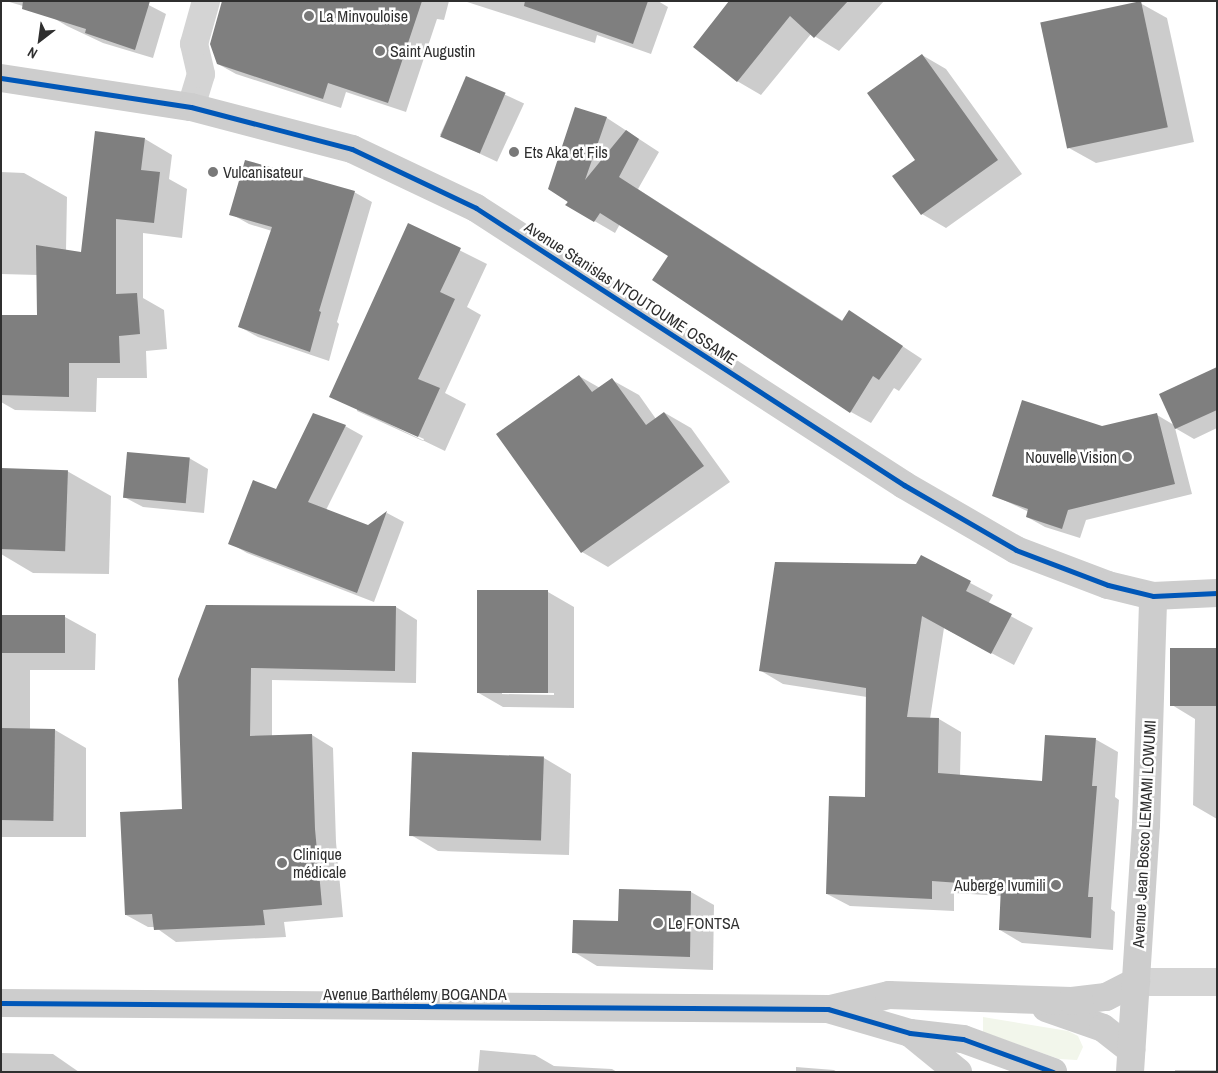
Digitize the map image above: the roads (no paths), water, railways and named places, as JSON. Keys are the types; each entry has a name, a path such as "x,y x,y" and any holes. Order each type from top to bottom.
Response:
{"street":[{"path":"192,108 201,74 194,44 206,1"},
{"name":"Avenue Stanislas NTOUTOUME OSSAME","path":"1,78 192,108 352,149 422,180 525,238 970,526 1016,550 1108,585 1153,596 1198,597 1217,593"},
{"name":"Avenue Jean Bosco LEMAMI LOWUMI","path":"1130,1061 1146,825 1153,596"},
{"path":"828,1009 888,995 1072,1002 1106,997 1136,982 1217,982"},
{"path":"1023,1001 1103,1028 1130,1061"},
{"name":"Avenue Barthélemy BOGANDA","path":"1,1003 828,1009"},
{"path":"828,1009 910,1033 963,1039 1053,1072"},
{"path":"910,1033 958,1072"}],"place":[{"name":"La Minvouloise","path":"309,16"},
{"name":"Saint Augustin","path":"380,51"},
{"name":"Ets Aka et Fils","path":"514,152"},
{"name":"Vulcanisateur","path":"213,172"},
{"name":"Nouvelle Vision","path":"1127,457"},
{"name":"Clinique médicale","path":"282,863"},
{"name":"Auberge Ivumili","path":"1056,885"},
{"name":"Le FONTSA","path":"658,923"}]}
